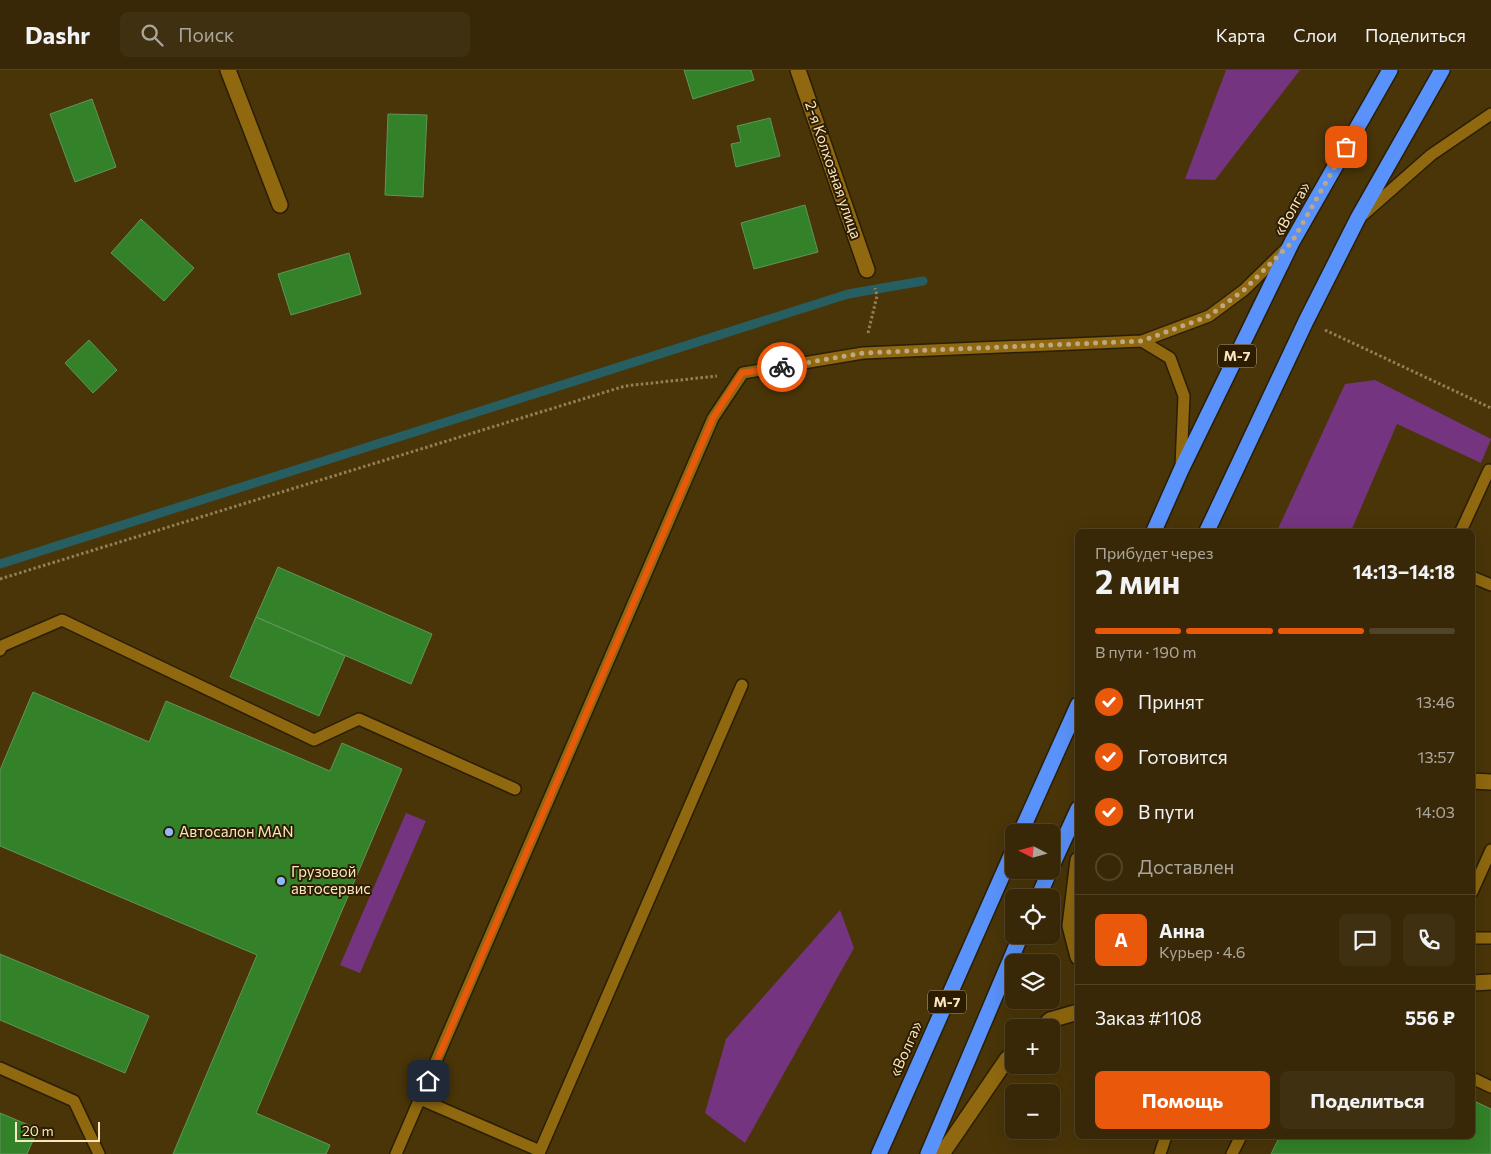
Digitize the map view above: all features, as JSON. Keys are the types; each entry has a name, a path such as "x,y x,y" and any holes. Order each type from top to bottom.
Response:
{"highway":[{"name":"«Волга»","path":"1155,529 1181,470 1292,242 1390,70"},
{"path":"1208,529 1306,321 1358,218 1442,70"},
{"path":"1025,824 1075,712"},
{"path":"1060,849 1075,816"},
{"name":"«Волга»","path":"879,1154 1005,869"},
{"name":"М-7","path":"928,1154 1018,944"}],"street":[{"path":"228,70 280,205"},
{"name":"2-я Колхозная улица","path":"798,70 868,270"},
{"path":"1475,781 1491,782"},
{"path":"1075,885 1070,926 1075,945"},
{"path":"1475,983 1491,982"},
{"path":"1054,1019 1075,1013"},
{"path":"942,1154 1005,1062"}],"lane":[{"path":"1358,218 1431,155 1491,114"},
{"path":"396,1154 713,418 742,373 863,353 1142,341 1209,316 1244,290 1292,242"},
{"path":"1142,341 1170,358 1184,396 1181,470"},
{"path":"1462,529 1490,471"},
{"path":"1475,578 1491,585"},
{"path":"0,650 2,646 62,620 314,740 360,719 514,790"},
{"path":"420,1099 540,1151 742,685"},
{"path":"1475,885 1491,850"},
{"path":"1475,938 1491,938"},
{"path":"0,1068 74,1101 99,1154"},
{"path":"1475,1079 1491,1087"},
{"path":"1160,1154 1165,1139"},
{"path":"1232,1154 1240,1139"}],"path":[{"path":"863,353 877,296"},
{"path":"1306,321 1491,408"},
{"path":"0,579 625,386 742,373"}],"shaded area":[{"path":"1226,70 1300,70 1215,180 1185,179"},
{"path":"1375,380 1491,439 1481,463 1397,424 1352,529 1278,529 1345,384"},
{"path":"406,813 426,821 360,973 340,965"},
{"path":"840,910 854,948 745,1143 705,1113 726,1039"}],"building":[{"path":"684,70 751,70 754,80 693,99"},
{"path":"92,99 116,167 75,182 50,114"},
{"path":"388,114 427,115 423,197 385,195"},
{"path":"770,118 780,156 736,167 731,144 741,142 737,126"},
{"path":"805,205 818,252 754,269 741,223"},
{"path":"141,219 194,268 164,301 111,253"},
{"path":"349,253 361,294 291,315 278,274"},
{"path":"89,340 117,370 93,393 65,363"},
{"path":"278,567 432,634 411,684 256,617"},
{"path":"256,617 345,656 319,716 230,677"},
{"path":"33,692 149,742 166,701 330,771 342,743 402,769 256,1113 330,1145 326,1154 173,1154 257,955 0,846 0,770"},
{"path":"0,954 149,1016 125,1073 0,1020"},
{"path":"1475,1101 1491,1109 1491,1154 1271,1154 1278,1139 1475,1139"},
{"path":"0,1113 38,1129 27,1154 0,1154"}],"waterway":[{"path":"0,564 848,294 923,281"}],"way so far":[{"path":"782,367 863,353 1142,341 1209,316 1244,290 1292,242 1346,147"}],"place":[{"name":"Автосалон MAN","path":"169,832"},
{"name":"Грузовой автосервис","path":"281,881"}],"route":[{"path":"428,1081 713,418 742,373 782,367"}]}
